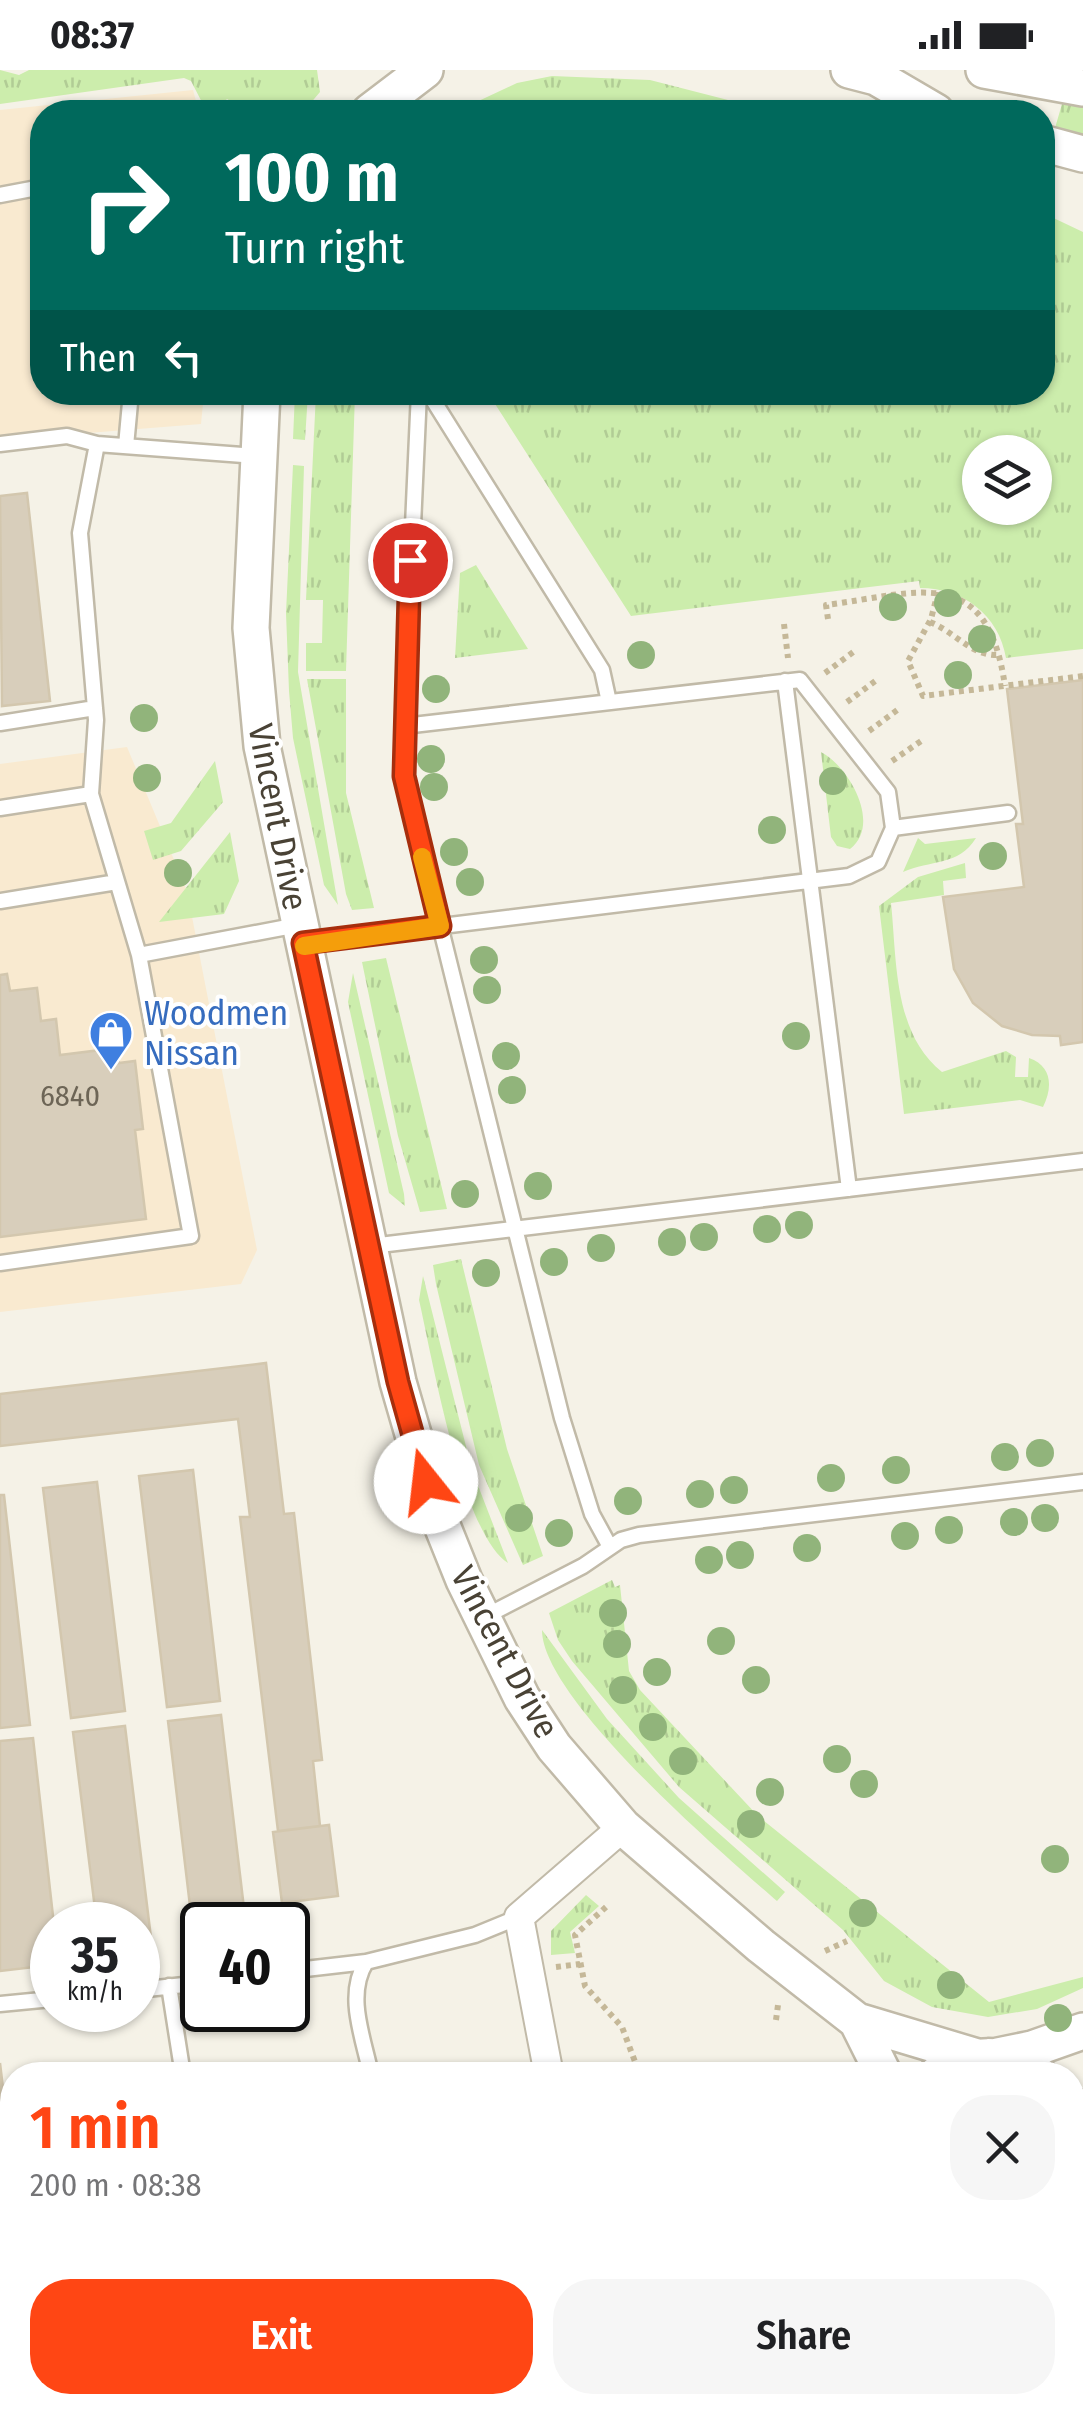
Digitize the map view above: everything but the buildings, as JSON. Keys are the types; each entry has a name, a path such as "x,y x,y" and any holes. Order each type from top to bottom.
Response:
{"street":[{"path":"386,100 425,70"},
{"path":"862,73 913,70"},
{"path":"984,70 1083,88"},
{"path":"862,73 913,100"},
{"path":"1055,146 1083,154"},
{"name":"Vincent Drive","path":"261,405 253,666 262,746 420,1462 482,1618 522,1698 554,1747 623,1828 761,1946 858,2020 1016,2062"},
{"path":"546,2062 518,1917 623,1828"},
{"name":"Vincent Drive","path":"858,2020 878,2062"},
{"path":"957,2062 1032,2049 1083,2030"}],"lane":[{"path":"0,195 30,189"},
{"path":"126,446 130,405"},
{"path":"418,405 404,726 406,788 574,1459 592,1514 610,1546"},
{"path":"436,405 602,670 608,702"},
{"path":"0,444 67,436 97,444 258,456"},
{"path":"0,1263 191,1236 139,954 90,794 95,708 80,533 97,444"},
{"path":"139,954 301,934 440,926 812,881 869,869 885,852 893,828 892,802 875,773 808,686 788,680 404,726"},
{"path":"788,680 849,1189"},
{"path":"0,723 95,708"},
{"path":"0,808 90,794"},
{"path":"893,828 1008,813"},
{"path":"0,900 117,882"},
{"path":"370,1246 1083,1161"},
{"path":"482,1618 610,1546 639,1535 1083,1482"},
{"path":"310,1968 366,1962 475,1935 518,1917"},
{"path":"366,1962 358,1975 355,1996 369,2062"},
{"path":"160,1987 180,1985"},
{"path":"169,1986 181,2062"},
{"path":"0,2004 30,2001"}],"path":[{"path":"828,619 826,605 938,592 978,613 992,632 1005,686"},
{"path":"938,592 930,622 908,661 922,696 1083,676"},
{"path":"930,622 960,636 974,651 1000,655"},
{"path":"784,624 788,680"},
{"path":"808,686 856,650"},
{"path":"830,714 878,679"},
{"path":"852,744 900,708"},
{"path":"875,773 924,739"},
{"path":"606,1906 575,1935 580,1964 588,1991 622,2027 635,2062"}],"shaded area":[{"path":"193,90 196,100 96,100"},
{"path":"30,107 30,405 203,405 201,424 0,440 0,110"},
{"name":"Woodmen Nissan","path":"127,747 187,891 257,1250 241,1284 0,1312 0,764"}],"green space":[{"path":"0,70 19,75 29,70 317,70 320,92 313,100 201,100 191,81 184,78 0,104"},
{"path":"552,76 650,80 728,100 481,100 517,83"},
{"path":"1062,104 1083,107 1083,136 1055,128"},
{"path":"1055,219 1083,232 1083,649 1006,658 996,629 976,607 951,593 920,588 919,581 631,616 496,405 1055,405"},
{"path":"294,405 307,405 305,440 293,439"},
{"path":"315,405 355,405 346,671 306,671 306,643 322,643 323,600 306,600"},
{"path":"293,465 304,466 298,672 338,905 324,885 293,738 286,613"},
{"path":"476,565 528,649 455,658 460,573"},
{"path":"307,679 346,679 346,793 374,908 352,910 346,894"},
{"path":"821,752 841,769 858,796 863,825 850,849 837,846 831,837"},
{"path":"215,761 223,802 181,851 153,860 144,831 171,823"},
{"path":"230,832 239,881 224,914 159,922"},
{"path":"918,838 925,844 976,838 953,858 903,872"},
{"path":"965,863 966,878 943,881 944,895 891,903 900,994 906,1016 926,1056 942,1072 1006,1051 1016,1057 1015,1077 1028,1077 1029,1058 1042,1066 1048,1078 1048,1092 1043,1107 1020,1100 904,1114 879,906 918,877"},
{"path":"386,958 447,1209 420,1212 398,1136 362,962"},
{"path":"353,973 405,1206 389,1193 348,1002"},
{"path":"461,1259 507,1449 543,1556 523,1565 479,1465 436,1284 433,1265"},
{"path":"423,1276 472,1470 508,1563 492,1546 477,1518 451,1442 419,1300"},
{"path":"612,1580 615,1587 620,1585 629,1671 640,1690 758,1816 989,2002 1083,1977 1083,1988 1037,2009 988,2017 932,2007 884,1981 843,1930 679,1787 572,1661 558,1640 549,1613"},
{"path":"542,1630 607,1719 679,1798 785,1892 777,1901 679,1813 602,1734 550,1660"},
{"path":"586,1895 599,1906 570,1932 575,1953 551,1955 551,1931"}],"slow traffic":[{"path":"304,946 303,943 440,926 422,857"}],"place":[{"name":"Woodmen Nissan","path":"111,1071"}],"route":[{"path":"410,560 404,776 440,926 303,943 398,1382 426,1482"}]}
